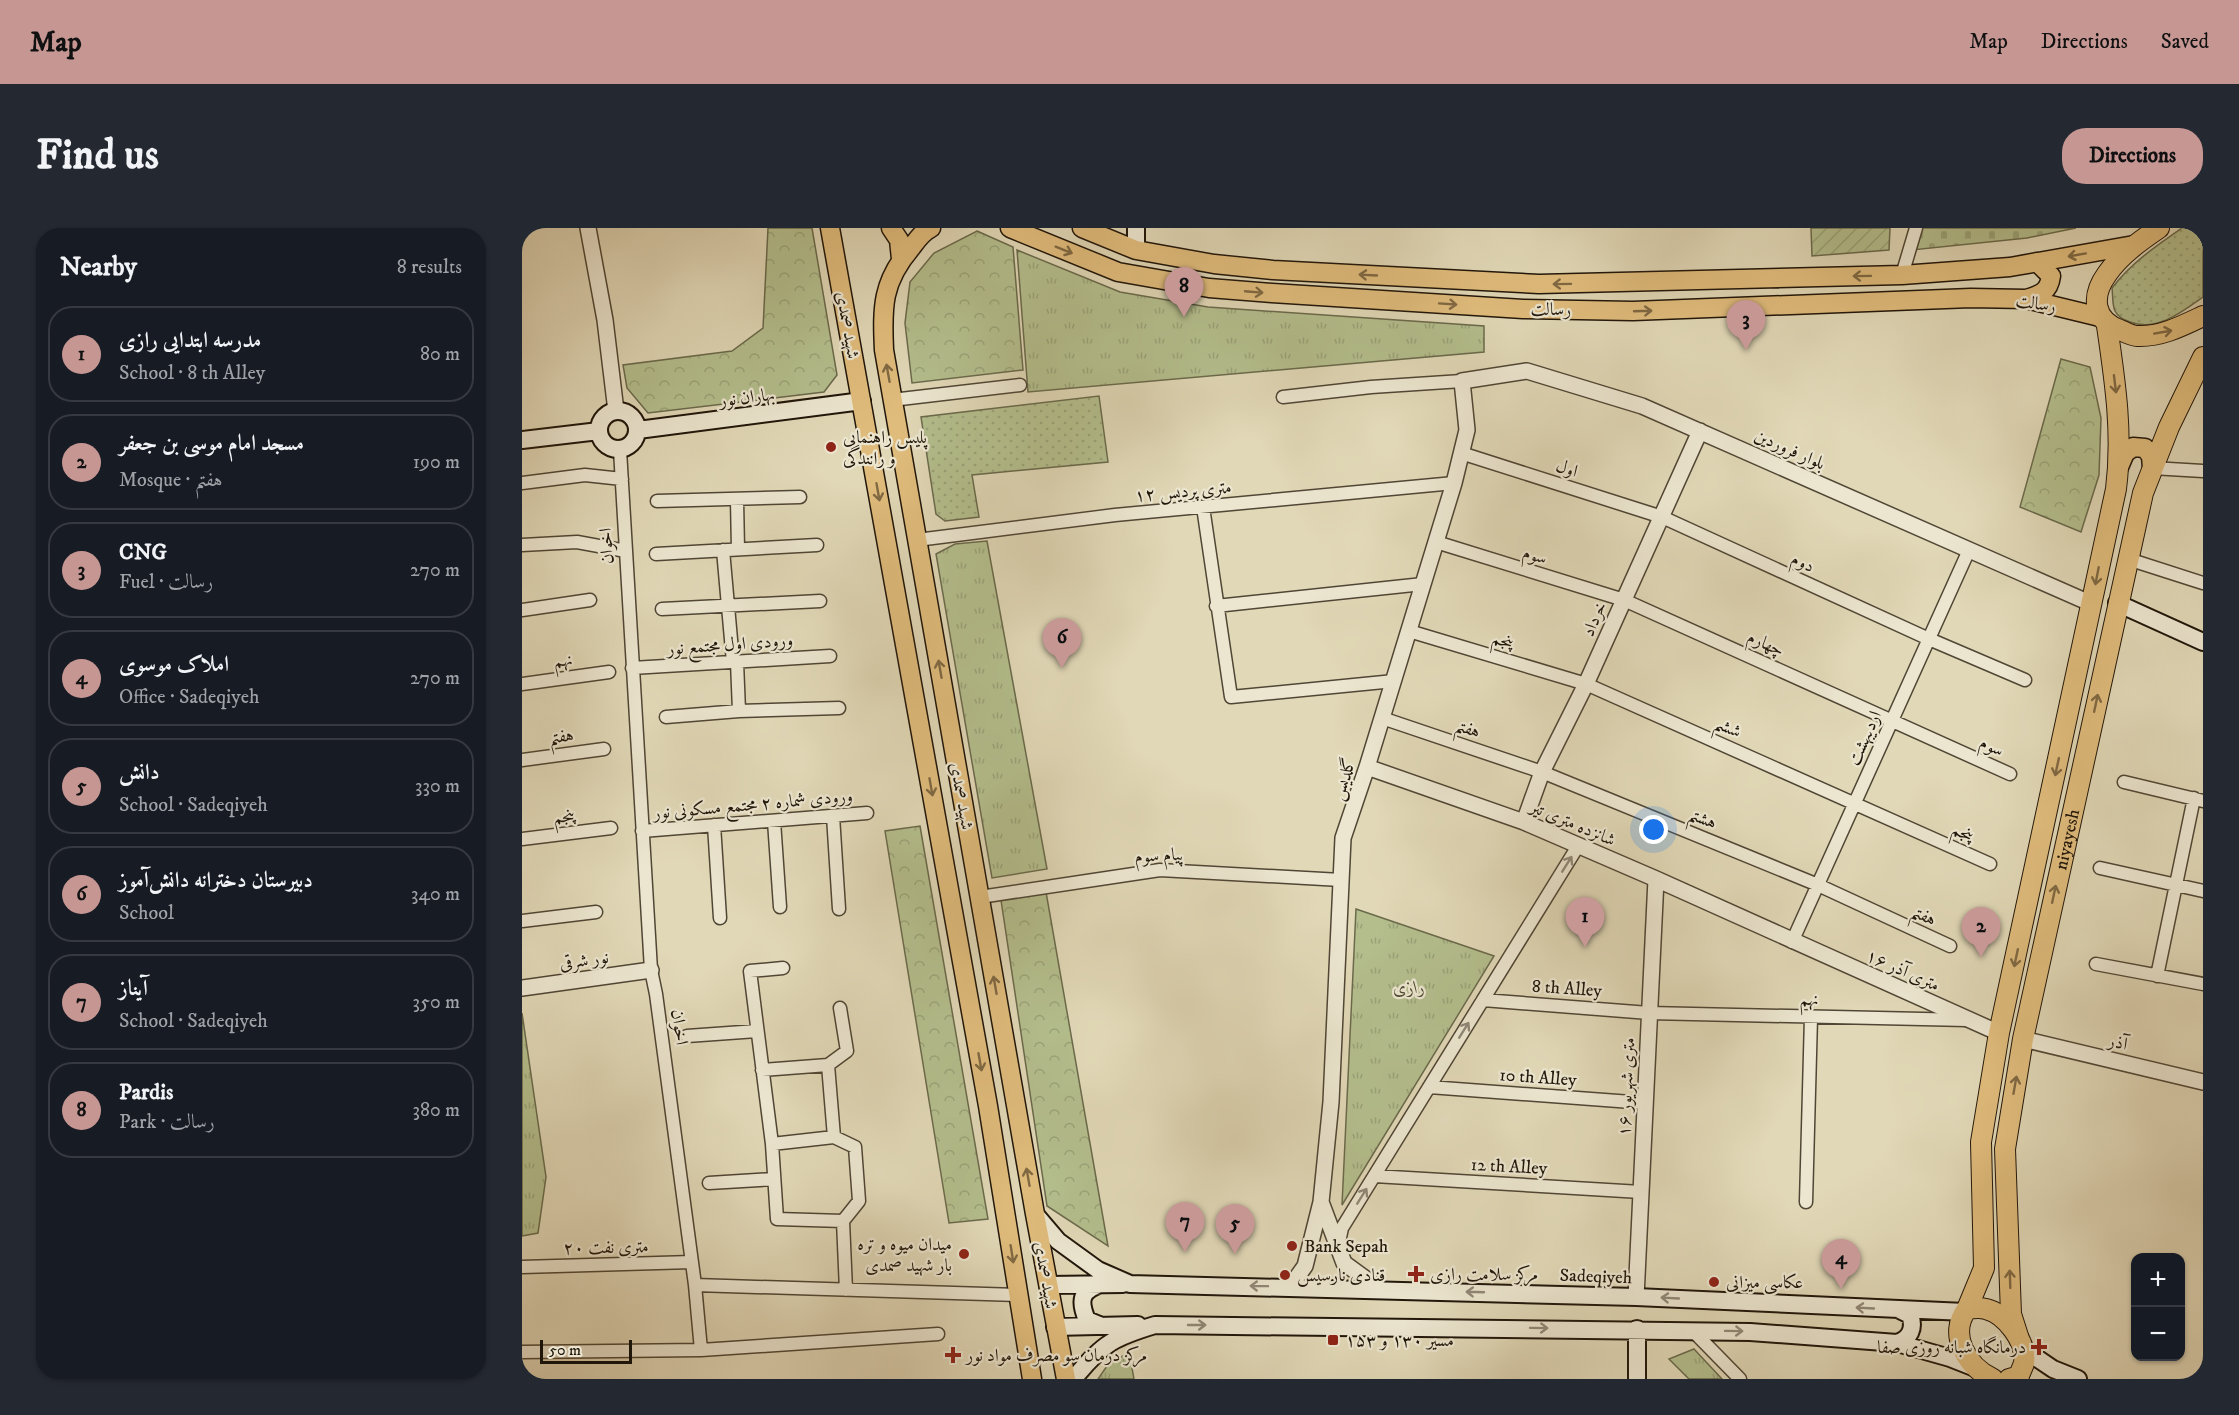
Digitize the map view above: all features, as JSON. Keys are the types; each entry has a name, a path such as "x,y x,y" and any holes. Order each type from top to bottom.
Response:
{"highway":[{"name":"niyayesh","path":"1983,1375 1965,1354 1958,1336 1960,1319 1984,1268 1982,1142 1999,1033 2092,604 2119,467 2120,422 2104,321 2097,300 2106,275 2134,245 2159,228"},
{"path":"2104,321 2136,336 2171,332 2203,316"},
{"name":"niyayesh","path":"2020,1342 2011,1314 2004,1149 2023,1039 2143,493 2152,468 2203,357"},
{"path":"1966,1310 1985,1308 1999,1314 2020,1342 2024,1363 2018,1378"}],"main road":[{"name":"شهید صمدی","path":"830,228 988,1106 1032,1379"},
{"path":"834,246 845,228"},
{"path":"891,228 899,240 902,259"},
{"name":"شهید صمدی","path":"931,228 925,230 902,259 889,281 882,310 884,350 1066,1379"},
{"name":"رسالت","path":"1010,228 1118,272 1209,288 1523,309 1634,311 1971,298 2026,299 2104,321"},
{"name":"رسالت","path":"1082,228 1136,249 1214,264 1273,270 1539,284 1902,275 2010,267 2134,245"},
{"path":"1136,228 1136,249"},
{"path":"2026,299 2042,294 2050,285 2051,276 2037,262"},
{"name":"بهاران نور","path":"638,430 862,401"},
{"path":"616,411 628,414 636,423 638,430 631,445 620,450 608,447 600,437 599,426 605,416 616,411"},
{"path":"522,440 599,431"},
{"path":"2119,467 2125,453 2133,447 2145,448 2151,456 2152,468"},
{"path":"2117,603 2203,642"},
{"path":"917,710 922,716 932,720 937,719 946,704"},
{"path":"926,760 933,743 944,742 954,752"},
{"name":"Sadeqiyeh","path":"1035,1214 1058,1241 1098,1270 1130,1284 1636,1297 1966,1310"},
{"path":"1099,1325 1087,1320 1082,1309 1082,1297 1089,1288 1102,1283"},
{"path":"1048,1285 1130,1284"},
{"path":"1897,1344 1905,1341 1911,1332 1913,1322 1910,1315 1898,1309"},
{"path":"1076,1379 1095,1353 1121,1335 1155,1325"},
{"path":"1055,1327 1155,1325 1750,1332 1897,1344 1950,1358 1983,1375"},
{"path":"1637,1329 1638,1379"},
{"path":"2020,1342 2053,1369 2078,1379"}],"street":[{"path":"588,228 605,320 616,411"},
{"path":"1902,275 1916,228"},
{"name":"بلوار فروردین","path":"1462,381 1527,370 1642,406 2092,604"},
{"path":"1283,396 1462,381"},
{"name":"گلدیس","path":"1290,1287 1305,1266 1321,1202 1331,1102 1343,838 1394,681 1454,483 1467,430 1462,381"},
{"path":"892,400 1020,385"},
{"name":"خرداد","path":"1524,822 1542,772 1586,684 1700,431"},
{"name":"اخوان","path":"620,450 651,970 692,1262 701,1350"},
{"name":"اول","path":"1461,453 1662,517"},
{"path":"2152,468 2203,471"},
{"path":"522,483 585,475 621,478"},
{"name":"۱۲ متری پردیس","path":"917,540 1115,515 1454,483"},
{"path":"657,501 800,497"},
{"path":"737,500 738,549"},
{"path":"1203,507 1231,698 1394,681"},
{"name":"دوم","path":"1662,517 1929,639"},
{"path":"522,545 577,542 626,551"},
{"name":"سوم","path":"1436,542 1624,600"},
{"path":"656,554 817,545"},
{"path":"723,550 739,711"},
{"name":"اردیبهشت","path":"1792,942 1969,550"},
{"path":"2128,559 2203,584"},
{"path":"1216,606 1423,585"},
{"path":"522,610 590,600"},
{"name":"چهارم","path":"1624,600 1893,720"},
{"path":"662,609 820,601"},
{"name":"پنجم","path":"1409,631 1586,684"},
{"path":"1929,639 2025,681"},
{"name":"ورودی اول مجتمع نور","path":"632,668 830,656"},
{"name":"نهم","path":"522,684 609,672"},
{"name":"ششم","path":"1586,684 1854,804"},
{"path":"666,717 739,711 838,708"},
{"name":"هفتم","path":"1382,718 1542,772"},
{"name":"سوم","path":"1893,720 2010,774"},
{"name":"هفتم","path":"522,760 604,749"},
{"name":"شانزده متری تیر","path":"1367,767 1524,822 1656,879 1792,942"},
{"name":"هشتم","path":"1542,772 1818,885"},
{"path":"2124,782 2198,800 2176,885 2157,976"},
{"name":"پنجم","path":"1854,804 1990,864"},
{"name":"ورودی شماره ۲ مجتمع مسکونی نور","path":"642,831 867,813"},
{"path":"834,816 838,909"},
{"path":"774,821 780,907"},
{"path":"714,825 720,918"},
{"name":"پنجم","path":"522,839 610,828"},
{"path":"1338,1248 1342,1228 1578,846"},
{"path":"2100,868 2203,891"},
{"name":"پیام سوم","path":"980,897 1160,870 1341,880"},
{"name":"۱۶ متری شهریور","path":"1636,1297 1656,879"},
{"name":"هفتم","path":"1818,885 1950,946"},
{"path":"522,921 596,912"},
{"name":"۱۶ متری آذر","path":"1792,942 1999,1033"},
{"path":"2096,964 2203,984"},
{"path":"783,968 750,971 772,1143 777,1220 843,1221"},
{"name":"نور شرقی","path":"522,988 651,970"},
{"name":"8 th Alley","path":"1483,1000 1649,1013"},
{"path":"762,1070 828,1065 847,1051 840,1008"},
{"name":"نهم","path":"1649,1013 1969,1020"},
{"path":"1806,1202 1811,1017"},
{"path":"687,1036 757,1031"},
{"name":"آذر","path":"2023,1039 2203,1082"},
{"path":"828,1065 834,1137"},
{"name":"10 th Alley","path":"1429,1087 1645,1103"},
{"path":"772,1143 834,1137 855,1147 859,1201 843,1221 846,1290"},
{"name":"12 th Alley","path":"1374,1176 1641,1192"},
{"path":"709,1183 774,1179"},
{"path":"1321,1202 1344,1263 1381,1290"},
{"name":"۲۰ متری نفت","path":"522,1267 692,1262"},
{"path":"695,1285 1019,1295"},
{"path":"1693,1330 1740,1379"},
{"path":"522,1352 701,1350 938,1334"}],"green space":[{"path":"768,228 812,228 837,375 824,392 648,413 627,388 623,365 732,351 763,328"},
{"path":"1811,228 1890,228 1889,250 1812,256"},
{"path":"1919,228 2076,228 2027,238 1912,250"},
{"path":"2182,228 2203,228 2203,297 2178,314 2159,322 2140,324 2121,318 2114,308 2112,288 2153,248"},
{"path":"977,231 1013,247 1023,370 912,383 905,323 910,282 934,253"},
{"path":"1017,250 1120,292 1208,307 1484,326 1484,352 1028,392"},
{"path":"2061,359 2090,367 2101,418 2099,475 2081,532 2020,507"},
{"path":"1099,396 1108,462 972,475 979,517 945,521 936,514 921,417"},
{"path":"987,541 1047,869 992,878 936,554 955,544"},
{"path":"920,826 988,1219 949,1223 885,831"},
{"path":"1046,892 1108,1246 1047,1206 1001,900"},
{"name":"رازی","path":"1356,909 1494,956 1342,1205"},
{"path":"522,1013 546,1177 538,1233 522,1236"},
{"path":"1694,1349 1722,1379 1689,1379 1669,1359"},
{"path":"1129,1352 1134,1379 1098,1379 1107,1366"}],"place":[{"name":"Pardis","path":"1184,317"},
{"name":"CNG","path":"1746,350"},
{"name":"پلیس راهنمایی و رانندگی","path":"831,447"},
{"name":"دبیرستان دخترانه دانش‌آموز","path":"1062,668"},
{"name":"مدرسه ابتدایی رازی","path":"1585,947"},
{"name":"مسجد امام موسی بن جعفر","path":"1981,957"},
{"name":"Bank Sepah","path":"1292,1246"},
{"name":"آیناز","path":"1185,1252"},
{"name":"میدان میوه و تره بار شهید صمدی","path":"964,1254"},
{"name":"دانش","path":"1235,1254"},
{"name":"مرکز سلامت رازی","path":"1416,1274"},
{"name":"قنادی نارسیس","path":"1285,1275"},
{"name":"عکاسی میزانی","path":"1714,1282"},
{"name":"املاک موسوی","path":"1841,1289"},
{"name":"مسیر ۱۳۰ و ۱۵۳","path":"1333,1340"},
{"name":"درمانگاه شبانه روزی صفا","path":"2039,1347"},
{"name":"مرکز درمان سو مصرف مواد نور","path":"953,1355"}]}
